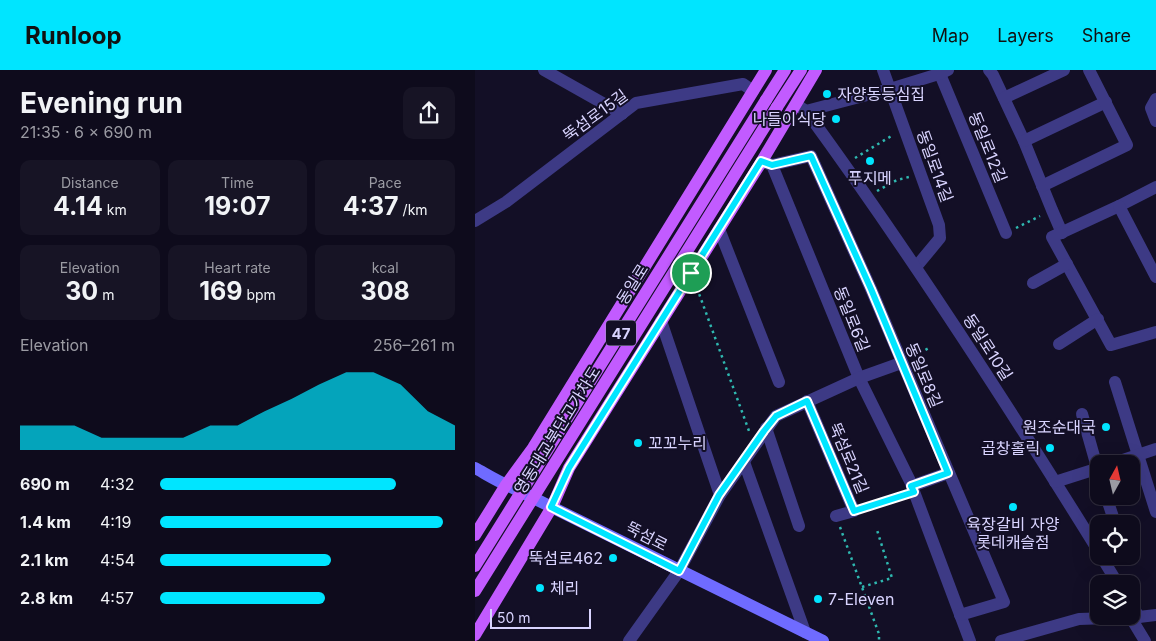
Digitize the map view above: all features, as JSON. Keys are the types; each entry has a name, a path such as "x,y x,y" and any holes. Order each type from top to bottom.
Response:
{"main road":[{"path":"475,535 506,485 533,448 766,70"},
{"name":"동일로","path":"475,566 785,70"},
{"name":"영동대교북단고가차도","path":"475,591 801,70"},
{"path":"475,635 551,507 569,468 719,229 767,163 801,108 816,70"},
{"name":"뚝섬로","path":"475,468 823,641"}],"street":[{"path":"544,70 622,114"},
{"name":"동일로14길","path":"883,70 939,226 940,238 916,268"},
{"path":"989,70 1024,141 1062,233"},
{"path":"1004,98 1064,70"},
{"path":"1042,186 1127,145 1089,70"},
{"name":"동일로12길","path":"801,108 890,89 944,72 1006,233"},
{"name":"뚝섬로15길","path":"475,222 506,202 636,103 743,84 753,91"},
{"path":"1156,100 1151,108 1156,121"},
{"path":"1024,141 1106,102"},
{"name":"동일로10길","path":"801,108 845,164 916,268 1090,538"},
{"name":"동일로8길","path":"767,163 811,156 871,289 1004,602 960,615"},
{"name":"동일로6길","path":"767,163 859,378 913,489 969,641"},
{"path":"1156,187 1052,237 1111,345 1156,332"},
{"path":"1119,206 1156,277"},
{"path":"719,229 779,382"},
{"path":"1033,283 1067,264"},
{"path":"1059,344 1097,319"},
{"path":"661,321 719,495"},
{"path":"629,641 679,571 719,495 776,416 859,378 901,363"},
{"path":"1115,382 1138,455 1156,449"},
{"name":"뚝섬로21길","path":"807,401 854,511 836,516"},
{"path":"1082,414 1094,455"},
{"path":"767,428 799,526"},
{"path":"1140,461 1156,512"},
{"path":"744,462 805,632"},
{"path":"1055,482 1090,472"},
{"path":"913,489 948,473"},
{"path":"1140,617 1156,615"},
{"path":"1001,641 1079,619 1090,619"},
{"path":"1138,625 1145,641"}],"path":[{"path":"845,164 904,128"},
{"path":"867,196 897,180 921,175"},
{"path":"1006,233 1052,210"},
{"path":"691,273 755,445"},
{"path":"901,363 929,348"},
{"path":"854,511 913,489"},
{"path":"836,516 879,634 879,641"},
{"path":"862,587 892,578 877,530"}],"place":[{"name":"자양동등심집","path":"827,94"},
{"name":"나들이식당","path":"836,119"},
{"name":"푸지메","path":"870,161"},
{"name":"원조순대국","path":"1106,427"},
{"name":"꼬꼬누리","path":"638,443"},
{"name":"곱창홀릭","path":"1050,448"},
{"name":"육장갈비 자양 롯데캐슬점","path":"1013,507"},
{"name":"뚝섬로462","path":"613,558"},
{"name":"체리","path":"540,588"},
{"name":"7-Eleven","path":"818,599"}],"route":[{"path":"811,156 871,289 948,473 911,486 914,492 854,511 807,401 776,416 764,431 719,495 679,571 551,507 569,468 691,273 761,161 772,165 811,156"}]}
